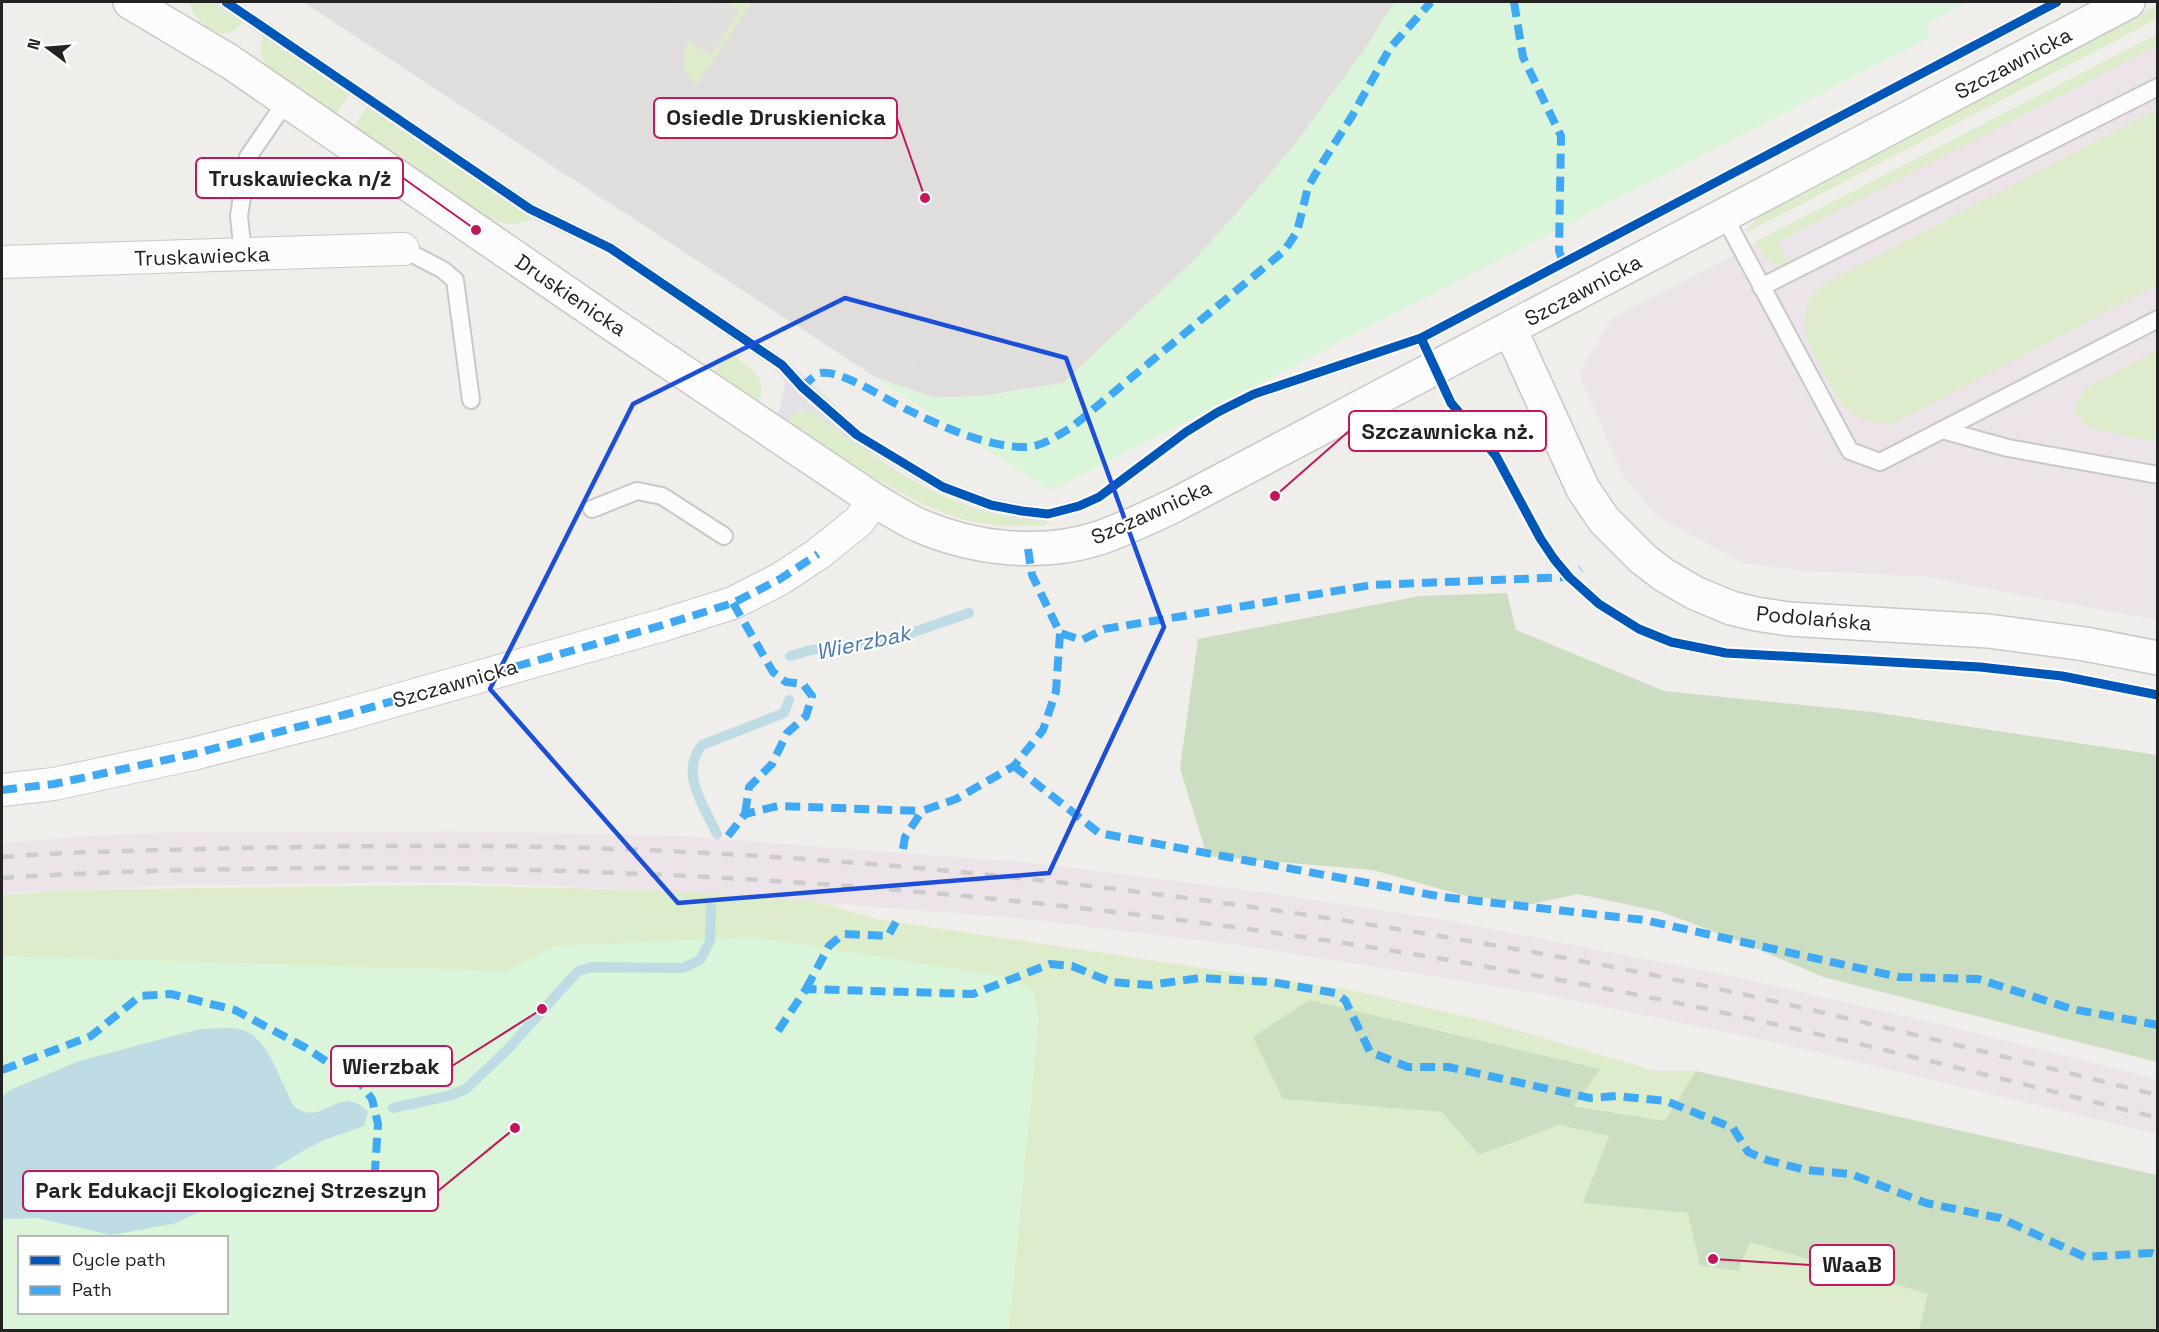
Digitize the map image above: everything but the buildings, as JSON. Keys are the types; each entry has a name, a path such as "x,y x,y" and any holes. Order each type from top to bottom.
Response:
{"street":[{"name":"Szczawnicka","path":"1028,549 1066,546 1097,538 1165,510 2128,2"},
{"name":"Druskienicka","path":"149,6 603,318 874,500 917,525 950,537 1028,549"},
{"name":"Truskawiecka","path":"2,262 403,249"},
{"name":"Podolańska","path":"1510,329 1583,489 1604,520 1643,559 1664,575 1695,593 1731,608 1789,619 1988,631 2085,644 2157,658"},
{"name":"Szczawnicka","path":"2,790 54,784 193,754 379,705 733,603 780,579 818,554 859,521 874,500"}],"lane":[{"path":"1761,287 2157,87"},
{"path":"243,254 239,216 248,157 287,100"},
{"path":"1724,216 1850,451 1880,462 2157,319"},
{"path":"403,249 443,270 455,280 471,400"},
{"path":"1942,430 2008,448 2157,475"},
{"path":"592,508 637,491 662,496 724,536"}],"highlighted area":[{"path":"845,298 1066,358 1164,627 1049,873 678,903 490,689 633,404"}],"shaded area":[{"path":"212,2 238,2 534,203 614,242 785,358 860,429 924,469 967,490 990,497 1043,507 1048,514 1047,522 987,511 939,493 853,442 807,410 799,411 787,420 778,414 785,382 780,373 772,367 606,253 532,219"},
{"path":"303,2 1395,2 1367,46 1296,143 1242,207 1196,258 1063,383 982,396 935,398 875,377"},
{"path":"650,2 681,2 567,176 545,161"},
{"path":"714,2 724,2 739,11 711,56 688,41"},
{"path":"2157,37 2157,620 1919,576 1805,571 1743,563 1656,516 1622,474 1579,374 1612,318"},
{"path":"757,156 801,184 787,206 743,177"},
{"path":"611,159 633,173 612,205 590,191"},
{"path":"833,206 944,277 929,300 897,279 883,301 804,250"},
{"path":"788,275 919,361 905,383 773,297"},
{"path":"975,319 1040,362 1026,384 984,357 963,389 940,374"},
{"path":"452,831 682,836 1034,863 1262,892 1452,921 1745,979 1947,1026 2157,1079 2157,1134 1782,1044 1542,994 1245,946 1026,919 675,891 449,882 183,885 2,893 2,843 103,835 185,832"}],"green space":[{"path":"190,2 212,2 243,23 227,33 215,31 198,19"},
{"path":"724,2 752,2 698,84 689,75 684,65 685,47 688,41 711,55 739,11"},
{"path":"1395,2 1967,2 1927,24 1929,38 1051,491 875,377 935,398 982,396 1063,383 1196,258 1242,207 1296,143 1367,46"},
{"path":"2157,5 2157,19 1747,232 1745,230 1770,207"},
{"path":"2157,34 2157,46 1778,242 1788,265 1773,263 1755,242"},
{"path":"263,36 349,95 336,114 270,69 261,54"},
{"path":"367,107 532,219 510,224 488,218 354,127"},
{"path":"2157,109 2157,285 1891,425 1865,420 1848,411 1836,396 1805,336 1805,319 1809,299 1824,284"},
{"path":"2157,350 2157,443 2088,427 2074,410 2085,389"},
{"path":"729,355 740,360 758,377 762,390 759,402 715,372 724,357"},
{"path":"807,410 905,476 943,496 998,514 1058,524 1022,526 985,524 934,509 882,482 787,420 792,415"},
{"path":"1507,593 1516,630 1664,691 1873,712 2157,755 2157,1062 1823,977 1662,912 1578,894 1532,904 1462,895 1373,870 1207,856 1180,768 1198,639 1420,596"},
{"path":"439,885 675,891 819,902 875,919 1351,990 1493,1023 1655,1071 1696,1071 1666,1121 1573,1105 1599,1069 1283,1099 1442,1112 1479,1155 1559,1125 1610,1136 1584,1203 1688,1213 1750,1242 1928,1294 1919,1330 884,1330 228,1238 228,1236 18,1236 18,1242 2,1278 2,895 75,890"},
{"path":"755,937 1007,977 1033,991 1039,1018 1009,1330 2,1330 2,956 507,971 553,946"},
{"path":"1309,1000 1600,1069 1574,1106 1665,1121 1696,1071 2157,1175 2157,1330 1919,1330 1928,1294 1750,1242 1738,1271 1700,1265 1688,1213 1583,1203 1609,1136 1559,1125 1479,1155 1442,1112 1283,1099 1253,1037"}],"water":[{"path":"231,1028 253,1035 265,1049 297,1109 309,1113 318,1112 350,1101 359,1104 368,1112 364,1126 324,1140 215,1205 173,1224 111,1235 38,1218 2,1219 2,1097 10,1090 79,1061 200,1029"}],"waterway":[{"name":"Wierzbak","path":"790,656 811,650 891,640 969,613"},
{"name":"Wierzbak","path":"717,834 696,790 693,778 696,756 702,745 784,713 789,700"},
{"name":"Wierzbak","path":"393,1108 448,1096 466,1089 507,1050 578,971 592,967 683,968 700,960 710,941 711,908"}],"railway":[{"path":"2,857 242,848 549,847 811,860 942,870 1073,884 1334,919 1592,963 1805,1008 2158,1095"},
{"path":"2,878 234,869 527,870 833,885 986,898 1290,935 1592,986 1734,1015 1876,1048 2158,1118"}],"marked path":[{"path":"802,387 820,373 840,376 950,429 997,444 1026,447 1038,445 1072,427 1284,251 1297,232 1308,187 1316,173 1352,116 1390,48 1431,2"},
{"path":"1514,2 1523,57 1561,136 1559,251 1563,262"},
{"path":"1028,549 1032,575 1060,633 1082,640 1104,629 1372,585 1569,577 1581,569"},
{"path":"2,790 54,784 193,754 333,718 663,625 733,603 780,579 818,554"},
{"path":"733,603 773,672 786,682 803,684 812,696 806,716 787,733 772,764 749,787 745,814"},
{"path":"903,849 905,837 922,811 956,799 1014,766 1043,730 1056,691 1060,633"},
{"path":"1014,766 1099,833 1443,897 1644,920 1899,977 1978,979 2072,1009 2158,1025"},
{"path":"728,836 745,814 778,806 922,811"},
{"path":"806,989 829,946 843,934 888,936 896,922"},
{"path":"778,1031 806,989 973,994 1050,964 1072,966 1111,982 1150,985 1200,978 1272,982 1335,993 1345,1000 1370,1052 1408,1067 1448,1067 1590,1098 1617,1096 1666,1101 1733,1128 1748,1152 1767,1160 1805,1170 1851,1174 1926,1203 2000,1218 2085,1257 2152,1253 2158,1255"},
{"path":"2,1070 91,1036 140,996 171,994 235,1010 306,1048 361,1084 372,1099 378,1124 375,1171"}],"cycle path":[{"path":"226,2 530,209 610,248 782,365 802,387 857,435 943,487 991,505 1048,514 1079,506 1099,497 1186,432 1218,412 1254,394 1421,338 2057,2"},
{"path":"1421,338 1451,403 1496,456 1540,538 1554,559 1569,577 1599,604 1639,629 1671,642 1726,653 1980,667 2062,676 2158,695"}],"place":[{"name":"Osiedle Druskienicka","path":"925,198"},
{"name":"Truskawiecka n/ż","path":"476,230"},
{"name":"Szczawnicka nż.","path":"1275,496"},
{"name":"Wierzbak","path":"542,1009"},
{"name":"Park Edukacji Ekologicznej Strzeszyn","path":"515,1128"},
{"name":"WaaB","path":"1713,1259"}]}
